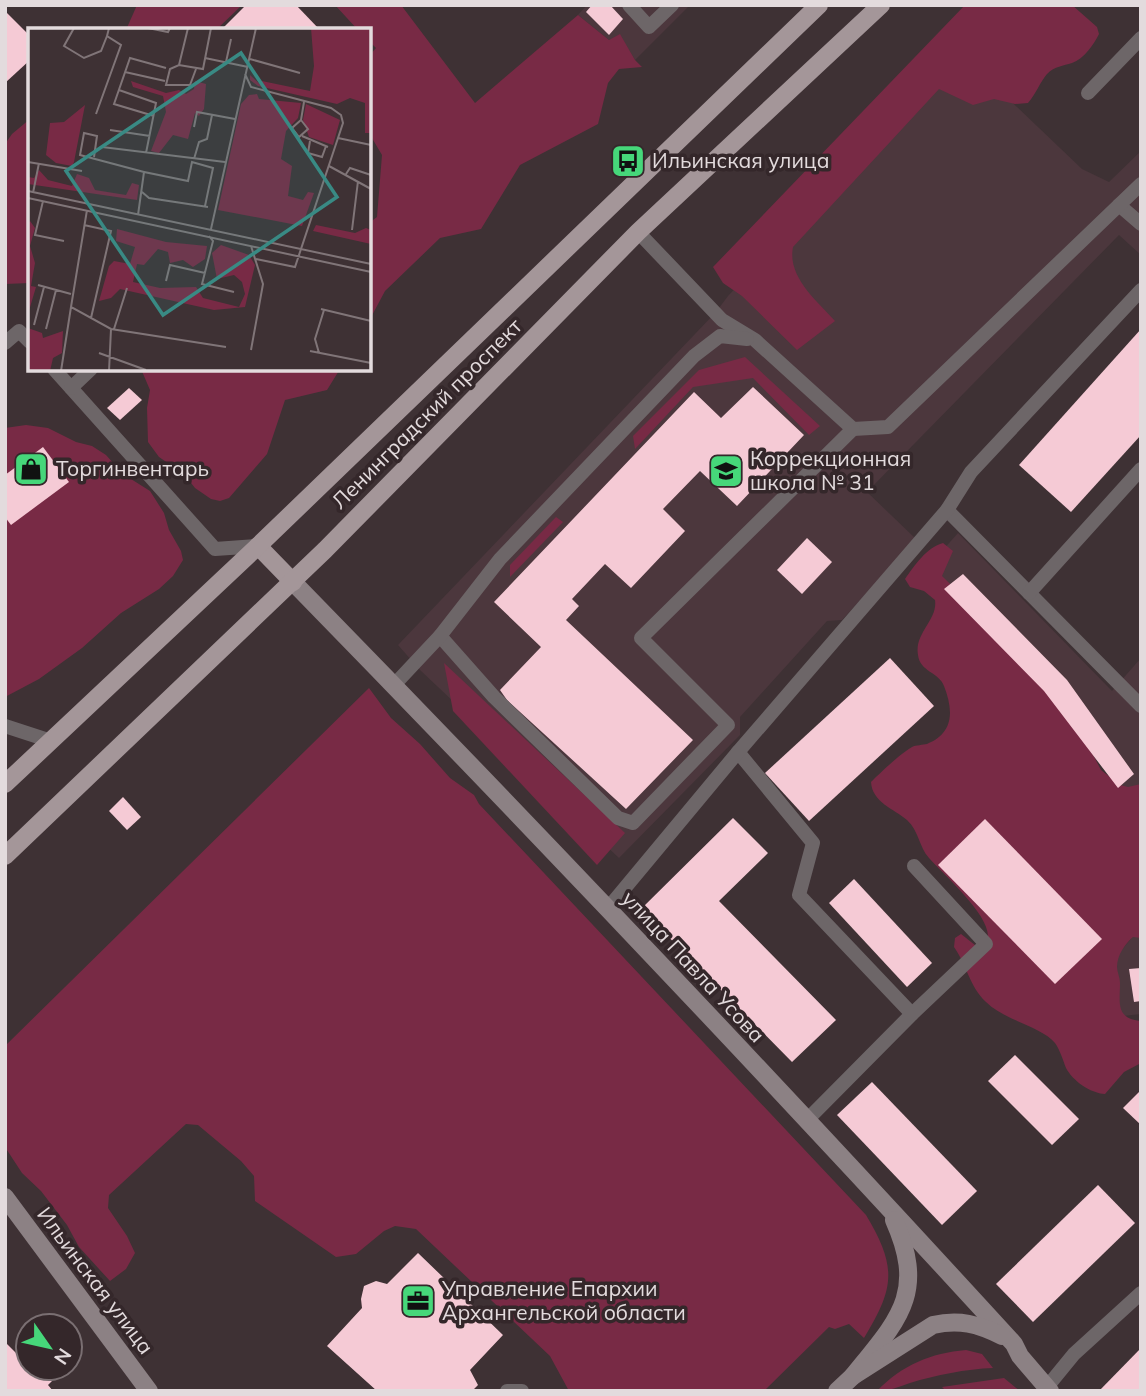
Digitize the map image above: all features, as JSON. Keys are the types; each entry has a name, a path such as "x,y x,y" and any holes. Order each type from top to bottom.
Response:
{"main road":[{"name":"Ленинградский проспект","path":"5,784 258,545 819,5"},
{"name":"Ленинградский проспект","path":"5,856 293,582 638,232 881,5"},
{"path":"258,545 293,582"}],"street":[{"name":"улица Павла Усова","path":"293,582 807,1120 1014,1344 1020,1356 1049,1389"},
{"name":"Ильинская улица","path":"5,1197 149,1391"},
{"path":"837,1391 853,1376 895,1323 905,1301 909,1279 905,1245 894,1220 879,1197"},
{"path":"853,1376 922,1331 944,1323 983,1326 1014,1344"}],"lane":[{"path":"629,5 649,27 672,5"},
{"path":"1088,93 1141,38"},
{"path":"440,636 494,697 618,818 633,822 728,725 641,638 853,429 888,427 1141,184"},
{"path":"1119,205 1141,224"},
{"path":"638,232 722,320 755,340 853,429"},
{"path":"605,908 614,901 738,752 947,510 971,472 1141,290"},
{"path":"5,344 19,331 28,340"},
{"path":"394,685 440,636 500,559 694,356 720,335 755,340"},
{"path":"56,371 215,549 258,545"},
{"path":"71,388 89,371"},
{"path":"1029,593 1141,469"},
{"path":"947,510 1141,706"},
{"path":"1125,690 1141,686"},
{"path":"5,726 51,741"},
{"path":"738,752 813,843 799,895 912,1014"},
{"path":"807,1120 986,944 914,866"},
{"path":"1049,1389 1074,1354 1141,1293"},
{"path":"507,1391 522,1391"}],"shaded area":[{"path":"137,5 242,5 218,28 127,28"},
{"path":"335,5 401,5 475,103 578,15 609,40 620,34 642,67 619,69 608,83 598,124 520,165 481,229 440,238 385,291 371,317 371,222 377,217 382,155 371,136 371,54 376,48 371,43 371,28 356,28"},
{"path":"587,5 690,5 635,60 620,35 609,40 578,15"},
{"path":"965,5 1072,5 1097,27 1099,34 1081,58 1047,74 1028,103 1015,104 994,99 973,105 939,89 793,247 792,258 799,278 812,297 835,321 797,350 742,296 723,283 713,267"},
{"name":"Коррекционная школа № 31","path":"975,67 1082,169 1109,182 1141,151 1141,255 1119,235 867,492 916,539 842,620 827,621 740,717 740,735 619,858 420,670 398,645 716,312 937,69"},
{"path":"28,121 28,283 5,284 5,144"},
{"path":"745,357 820,426 809,435 753,378 693,387 635,449 633,436 699,370"},
{"path":"142,371 339,371 327,390 285,400 267,454 229,498 220,501 211,499 195,488 184,474 159,457 148,442 147,408 150,390"},
{"path":"26,425 48,428 76,442 92,446 106,455 123,474 150,491 164,513 183,560 173,576 159,589 121,613 82,648 39,679 5,697 5,428"},
{"path":"556,517 563,522 510,577 510,565"},
{"path":"958,533 1112,691 1141,658 1141,817 1041,682 926,569"},
{"path":"943,543 953,551 942,576 987,620 1086,741 1101,770 1120,785 1128,787 1141,784 1141,938 1133,937 1127,943 1120,954 1117,967 1123,1013 1133,1020 1141,1021 1141,1063 1124,1072 1105,1094 1082,1086 1073,1077 1057,1046 1049,1037 994,1009 980,996 954,947 955,938 961,934 980,949 984,945 988,936 981,916 929,858 911,824 879,800 872,789 871,782 891,763 912,747 936,739 947,727 950,712 942,681 922,665 918,655 919,640 933,614 935,600 924,591 910,587 905,579 926,553"},
{"path":"444,663 625,833 597,865 453,711"},
{"path":"369,688 391,718 420,744 450,778 474,795 479,804 866,1215 883,1249 888,1277 882,1305 864,1338 849,1324 835,1329 829,1327 764,1391 569,1391 550,1356 416,1229 395,1226 384,1231 356,1254 336,1257 255,1201 254,1176 241,1161 198,1125 186,1124 109,1195 108,1208 135,1253 126,1269 110,1281 79,1247 67,1225 41,1191 22,1173 5,1147 5,1046"},
{"path":"1141,927 1141,1014 1114,1017 1113,960"},
{"path":"966,1350 982,1354 993,1368 951,1373 890,1390 877,1391 907,1367 929,1357"},
{"path":"1004,1378 1020,1391 946,1391 942,1387"}],"building":[{"path":"246,5 296,5 318,28 223,28"},
{"path":"592,5 610,5 623,19 609,35 586,12"},
{"path":"5,11 28,34 28,62 5,83"},
{"path":"1141,329 1141,435 1071,512 1019,465"},
{"path":"753,387 804,435 737,506 700,471 663,509 685,531 631,588 605,564 572,599 579,606 566,620 693,740 626,809 507,700 500,690 541,647 494,602 694,392 721,418"},
{"path":"129,388 142,400 120,420 107,408"},
{"path":"43,447 69,482 11,525 5,517 5,475"},
{"path":"807,538 832,562 802,594 777,570"},
{"path":"963,574 1067,680 1134,774 1118,788 1044,691 944,589"},
{"path":"890,658 934,706 809,821 765,773"},
{"path":"123,797 141,817 127,830 109,811"},
{"path":"733,818 768,853 719,901 836,1020 792,1062 641,909"},
{"path":"985,819 1102,939 1055,984 938,865"},
{"path":"854,879 932,963 907,987 829,903"},
{"path":"1141,968 1141,1001 1134,1002 1129,969"},
{"path":"1015,1055 1079,1119 1052,1145 988,1081"},
{"path":"872,1082 977,1191 942,1225 837,1115"},
{"path":"1141,1090 1141,1125 1123,1108"},
{"path":"1098,1185 1135,1223 1033,1322 996,1284"},
{"path":"418,1253 503,1335 470,1370 478,1385 472,1391 377,1391 327,1346 362,1308 364,1286 376,1281 387,1284"},
{"path":"5,1342 14,1351 14,1382 51,1382 48,1385 53,1391 5,1391"},
{"path":"1141,1348 1141,1391 1099,1391"}],"place":[{"name":"Ильинская улица","path":"628,161"},
{"name":"Торгинвентарь","path":"31,469"},
{"name":"Коррекционная школа № 31","path":"726,471"},
{"name":"Управление Епархии Архангельской области","path":"418,1301"}]}
